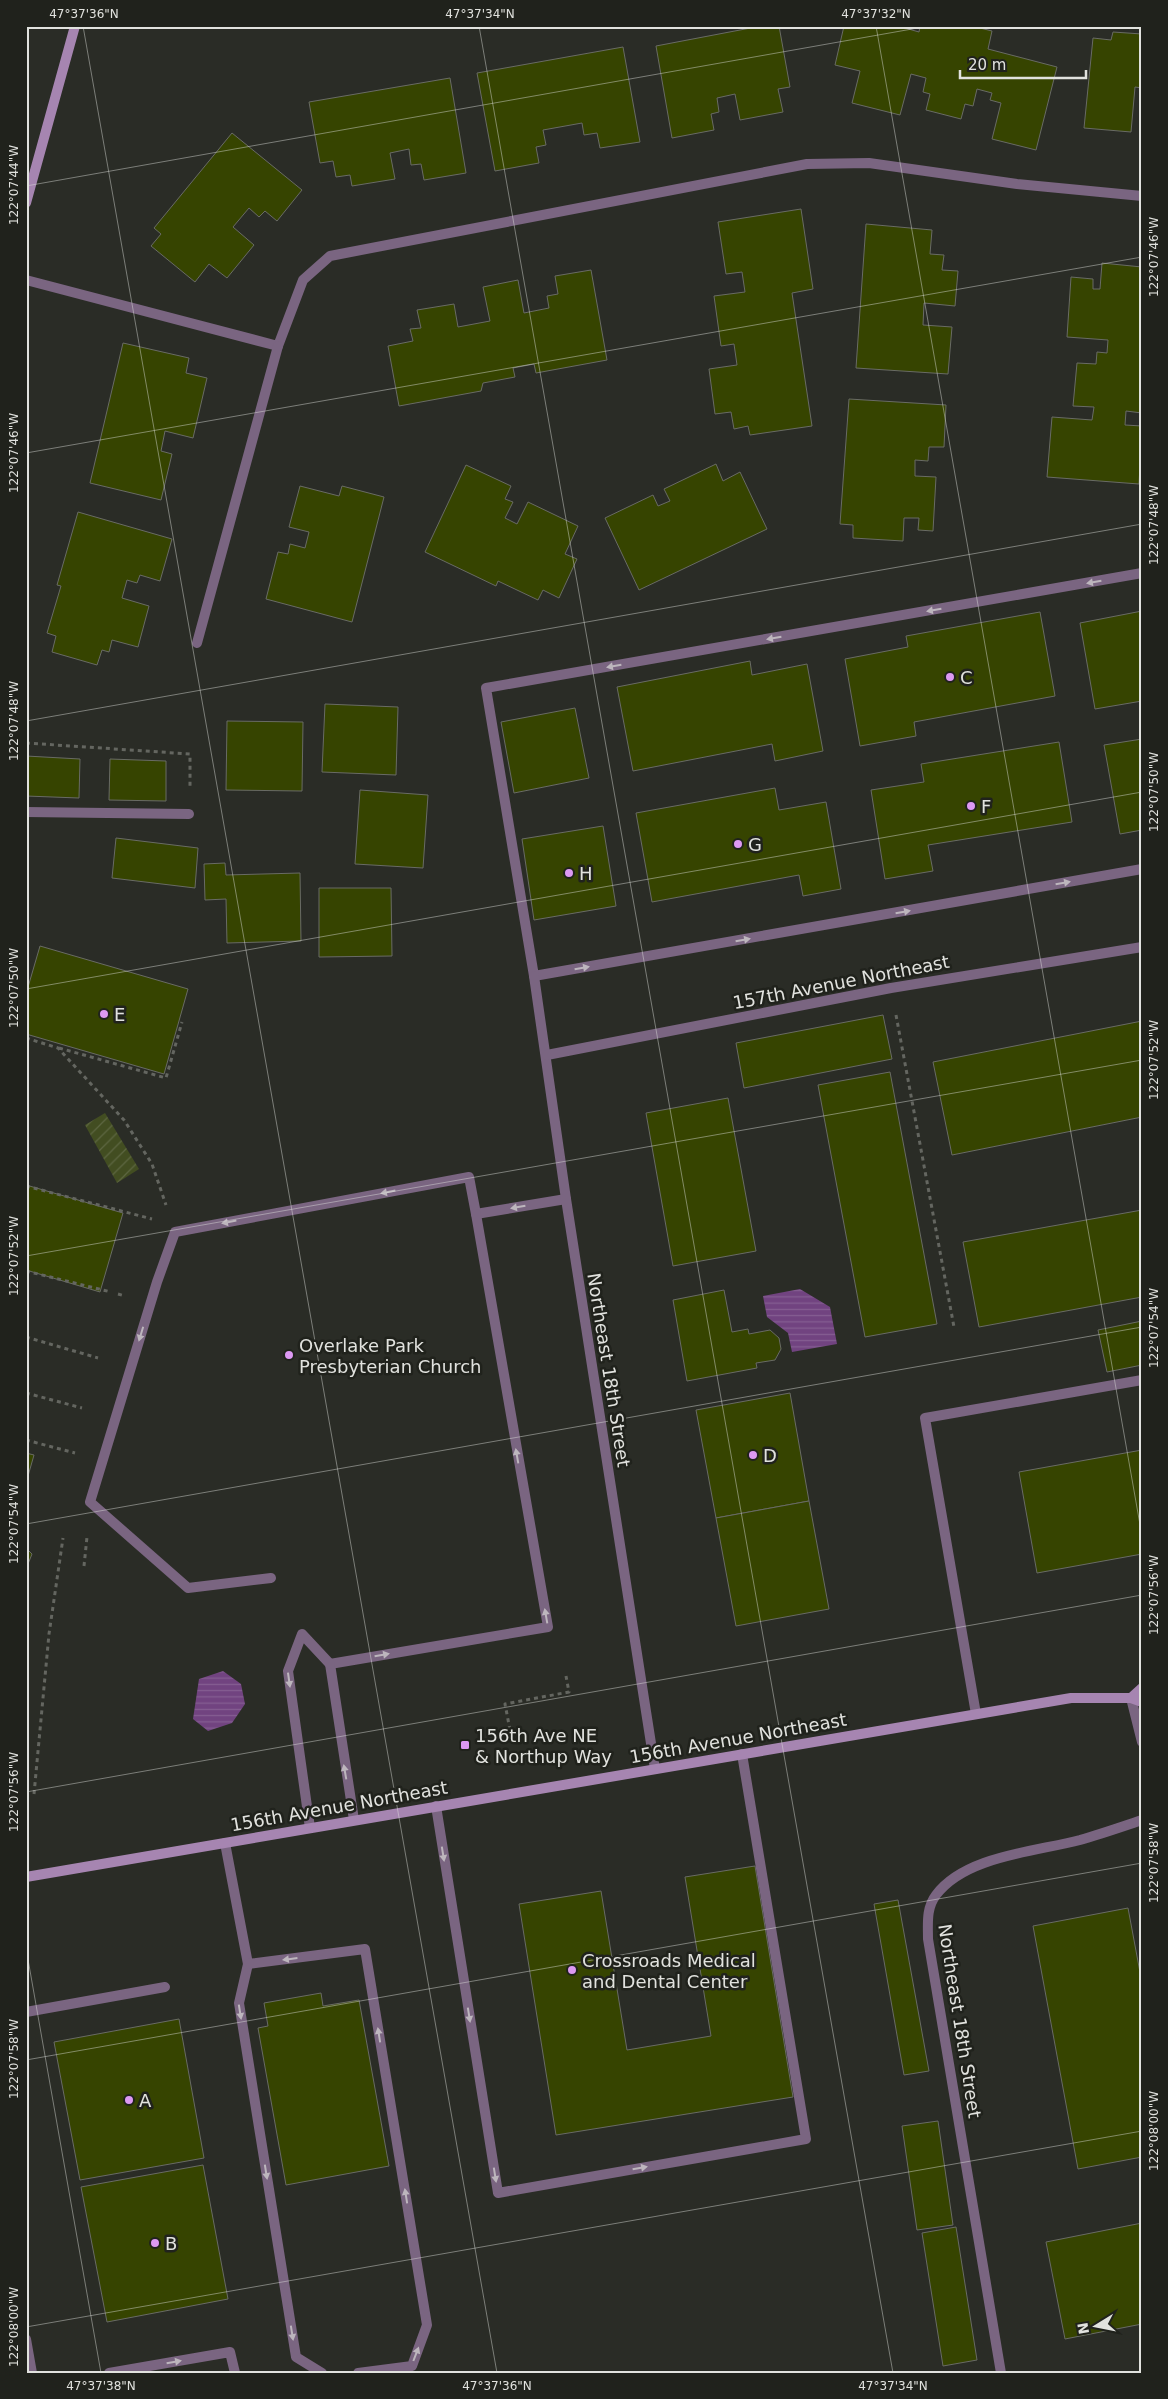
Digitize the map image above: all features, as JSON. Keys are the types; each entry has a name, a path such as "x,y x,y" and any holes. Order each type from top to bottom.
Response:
{"main road":[{"path":"26,203 75,26"},
{"path":"1131,1698 1142,1688"},
{"name":"156th Avenue Northeast","path":"26,1876 1071,1698 1131,1698 1142,1702"}],"street":[{"path":"197,643 278,346 303,280 330,256 807,164 869,163 1017,184 1142,196"},
{"path":"26,280 278,346"},
{"name":"Northeast 18th Street","path":"655,1769 566,1199 547,1055 486,688 1142,573"},
{"path":"26,812 189,814"},
{"path":"534,976 1142,869"},
{"name":"157th Avenue Northeast","path":"547,1055 891,988 1142,947"},
{"path":"270,1578 188,1588 90,1502 157,1282 175,1232 469,1177 548,1627 330,1664"},
{"path":"476,1214 566,1199"},
{"path":"976,1714 925,1418 1142,1380"},
{"path":"310,1828 288,1671 302,1634 330,1664 354,1820"},
{"path":"1131,1698 1142,1742"},
{"path":"436,1806 498,2193 508,2192 806,2139 742,1754"},
{"name":"Northeast 18th Street","path":"1001,2373 928,1939 928,1913 935,1896 955,1876 981,1864 1081,1840 1142,1820"},
{"path":"225,1842 248,1964 239,2003 296,2357 322,2373"},
{"path":"248,1964 364,1949 427,2325 412,2366 358,2373"},
{"path":"26,2012 164,1987"},
{"path":"26,2339 32,2373"},
{"path":"109,2373 230,2352 235,2373"}],"path":[{"path":"26,743 190,754 189,814"},
{"path":"891,988 954,1326"},
{"path":"26,1038 166,1078 182,1022"},
{"path":"58,1048 124,1120 152,1164 175,1232"},
{"path":"26,1186 150,1218 175,1232"},
{"path":"26,1271 111,1292"},
{"path":"118,1294 123,1295"},
{"path":"26,1337 98,1358"},
{"path":"26,1393 82,1408"},
{"path":"26,1440 75,1453"},
{"path":"34,1794 50,1634 63,1538"},
{"path":"510,1730 505,1704 569,1692 566,1676"}],"green space":[{"path":"105,1113 139,1169 117,1183 85,1125"}],"shaded area":[{"path":"800,1289 830,1307 837,1344 792,1352 788,1333 767,1317 763,1296"},
{"path":"223,1671 241,1684 245,1704 232,1723 208,1731 193,1719 199,1679"}],"building":[{"path":"761,26 779,26 790,87 778,89 783,112 740,120 735,94 717,98 719,112 711,114 714,130 672,138 656,46"},
{"path":"844,26 898,26 919,32 920,26 972,26 992,31 988,49 1057,67 1036,150 992,139 1001,103 990,100 992,93 977,89 973,106 965,104 961,119 926,110 930,94 923,92 926,78 911,74 900,115 852,103 860,71 835,65"},
{"path":"1113,32 1142,34 1142,88 1135,87 1131,132 1084,128 1093,38 1111,40"},
{"path":"623,47 640,142 600,148 597,133 584,135 582,123 543,130 546,145 536,147 539,163 495,171 477,73"},
{"path":"450,78 466,173 424,180 421,164 411,165 409,149 390,153 395,179 352,186 350,175 336,177 333,161 320,163 309,102"},
{"path":"232,133 302,190 277,221 265,211 259,217 249,208 233,227 254,245 227,278 209,264 195,282 151,246 161,234 154,228"},
{"path":"801,209 813,289 792,293 812,426 750,435 748,426 734,429 731,412 715,414 709,369 737,365 734,344 721,346 714,296 745,292 742,272 726,274 718,222"},
{"path":"866,224 932,230 930,254 944,255 942,270 958,271 955,306 924,303 923,325 952,327 948,374 856,368"},
{"path":"1102,263 1142,267 1142,413 1126,411 1125,425 1142,426 1139,484 1047,477 1052,417 1092,420 1094,407 1073,406 1077,363 1096,364 1097,352 1107,353 1108,340 1067,337 1071,277 1093,279 1093,289 1100,289"},
{"path":"591,270 607,360 536,373 534,364 513,368 515,377 483,383 481,391 399,406 388,346 413,341 410,329 421,328 417,310 454,304 458,327 490,321 483,287 518,280 524,313 549,308 547,296 558,294 555,276"},
{"path":"123,343 189,358 186,373 207,378 193,438 165,431 161,451 172,454 161,500 90,483"},
{"path":"849,399 946,405 944,447 929,447 928,461 915,460 915,476 936,477 933,531 918,530 919,518 904,518 903,541 853,538 853,525 840,524"},
{"path":"716,464 723,481 740,472 767,529 639,590 605,518 653,495 658,506 670,501 664,489"},
{"path":"466,465 511,486 505,499 513,502 505,518 517,524 528,502 578,526 565,554 577,559 559,598 543,590 538,600 498,581 496,586 425,552"},
{"path":"300,486 339,496 342,486 384,497 352,622 266,599 278,552 288,554 290,544 305,548 309,532 289,527"},
{"path":"78,512 172,539 160,581 140,575 137,583 127,580 122,598 149,606 138,647 112,640 109,652 102,650 97,665 52,652 56,636 47,633 61,586 57,585"},
{"path":"1142,611 1142,701 1095,709 1080,623"},
{"name":"C","path":"1040,612 1055,696 914,722 916,736 860,746 845,659 908,647 906,636"},
{"path":"750,661 752,675 807,664 823,751 775,761 772,744 633,771 617,687"},
{"path":"325,704 398,707 396,775 322,772"},
{"path":"575,708 589,778 514,793 501,722"},
{"path":"227,721 303,722 302,791 226,790"},
{"path":"1142,739 1142,830 1120,834 1104,745"},
{"name":"F","path":"1059,742 1072,822 928,845 933,871 885,879 871,790 924,782 921,764"},
{"path":"26,756 80,759 79,798 26,796"},
{"path":"110,759 166,761 166,801 109,800"},
{"name":"G","path":"775,788 779,810 826,802 841,889 803,896 799,875 652,902 636,813"},
{"path":"360,790 428,795 423,868 355,864"},
{"name":"H","path":"603,826 616,906 534,920 522,839"},
{"path":"116,838 198,848 195,888 112,878"},
{"path":"225,863 226,875 300,873 301,941 227,943 226,899 205,900 204,864"},
{"path":"319,888 391,888 392,956 319,957"},
{"name":"E","path":"40,946 188,989 164,1074 26,1034 26,994"},
{"path":"883,1015 892,1059 744,1088 736,1043"},
{"path":"1142,1021 1142,1117 952,1155 933,1062"},
{"path":"890,1072 937,1324 865,1337 818,1085"},
{"path":"728,1098 756,1251 673,1266 646,1113"},
{"path":"26,1185 123,1213 100,1292 26,1270"},
{"path":"1142,1210 1142,1297 979,1327 963,1242"},
{"path":"724,1290 732,1332 748,1329 749,1334 770,1330 779,1338 781,1349 775,1360 756,1363 757,1368 687,1381 673,1300"},
{"path":"1142,1321 1142,1365 1107,1372 1098,1330"},
{"name":"D","path":"790,1393 809,1501 716,1518 696,1410"},
{"path":"1142,1450 1142,1554 1037,1573 1019,1472"},
{"path":"26,1453 34,1455 26,1483"},
{"path":"809,1501 829,1609 736,1626 716,1518"},
{"path":"26,1548 32,1554 26,1569"},
{"name":"Crossroads Medical and Dental Center","path":"755,1866 793,2097 556,2135 519,1904 601,1891 627,2050 711,2036 685,1877"},
{"path":"898,1900 929,2071 904,2075 874,1904"},
{"path":"1128,1908 1142,1983 1142,2157 1078,2169 1033,1926"},
{"path":"321,1993 323,2006 359,2000 389,2166 286,2185 258,2028 268,2026 264,2003"},
{"name":"A","path":"179,2019 204,2158 80,2180 54,2042"},
{"path":"938,2121 953,2225 917,2230 902,2126"},
{"name":"B","path":"203,2165 228,2299 107,2322 81,2187"},
{"path":"1142,2223 1142,2324 1065,2339 1046,2242"},
{"path":"956,2227 977,2360 943,2366 922,2233"}],"place":[{"name":"C","path":"950,677"},
{"name":"F","path":"971,806"},
{"name":"G","path":"738,844"},
{"name":"H","path":"569,873"},
{"name":"E","path":"104,1014"},
{"name":"Overlake Park Presbyterian Church","path":"289,1355"},
{"name":"D","path":"753,1455"},
{"name":"156th Ave NE & Northup Way","path":"465,1745"},
{"name":"Crossroads Medical and Dental Center","path":"572,1970"},
{"name":"A","path":"129,2100"},
{"name":"B","path":"155,2243"}]}
